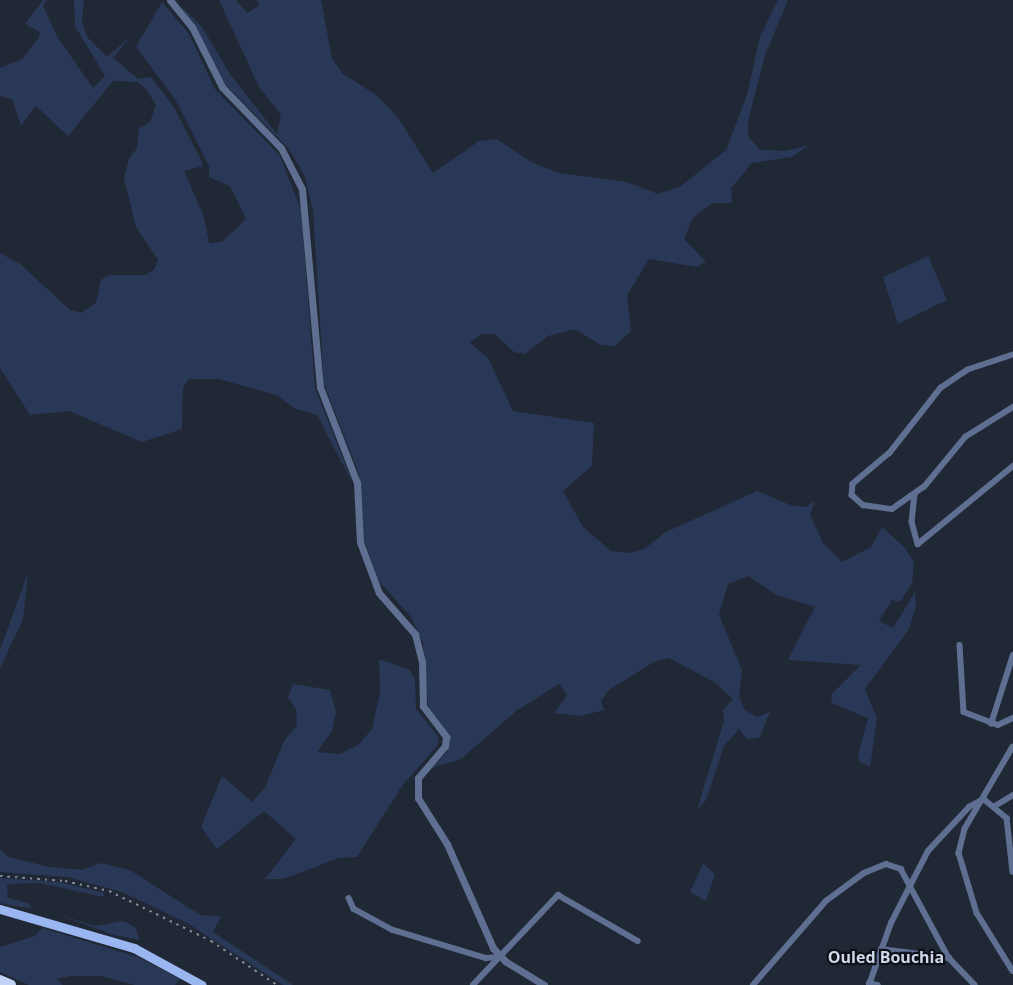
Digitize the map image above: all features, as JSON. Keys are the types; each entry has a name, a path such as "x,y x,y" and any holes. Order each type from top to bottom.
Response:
{"highway":[{"path":"0,980 11,985"}],"main road":[{"path":"0,910 134,948 202,985"}],"street":[{"path":"170,0 192,27 222,87 282,148 302,189 320,387 357,483 360,542 379,593 415,634 421,656 423,706 446,737 445,746 418,778 418,798 447,844 500,957 544,985"},
{"path":"1013,355 968,370 941,388 890,453 850,489 856,500 877,510 892,509 916,494 964,437 1013,407"},
{"path":"916,494 912,522 918,544 1013,466"},
{"path":"960,645 964,712 991,724 1004,724 1013,718"},
{"path":"991,724 1013,655"},
{"path":"1013,747 960,841 961,866 977,913 1013,971"},
{"path":"995,806 1013,795"},
{"path":"984,799 995,806 1008,822 1013,872"},
{"path":"878,985 869,984 881,949 933,845 969,807 984,799"},
{"path":"753,985 810,917 864,873 893,864 901,869 948,958 975,985"},
{"path":"473,985 558,895 638,941"},
{"path":"349,898 354,909 393,930 486,958 500,957"},
{"path":"881,949 948,958"}],"shaded area":[{"path":"43,0 47,0 43,6 58,38 93,88 105,76 75,26 74,0 84,0 82,22 88,38 107,57 131,36 113,58 138,79 151,77 174,107 203,166 184,171 204,217 209,243 222,242 246,219 230,186 209,177 209,166 175,99 136,47 162,2 189,34 215,89 280,156 301,210 315,388 353,484 317,415 296,409 276,395 219,379 189,379 183,387 182,429 142,442 69,411 30,415 0,368 0,253 20,264 70,310 81,313 96,303 101,280 110,275 145,275 154,270 158,260 136,227 124,178 129,159 137,148 139,128 150,122 156,105 146,89 138,82 113,81 68,136 36,106 21,125 12,99 0,96 0,68 22,59 39,37 40,32 25,24"},
{"path":"219,0 236,0 247,13 260,5 257,0 321,0 332,58 342,73 376,95 397,116 433,173 479,141 497,139 531,162 559,173 627,182 658,194 681,186 726,150 747,95 760,37 778,0 788,0 765,55 748,121 748,136 760,150 786,151 809,145 792,157 752,163 731,188 732,203 712,203 693,218 684,239 706,262 697,267 649,259 627,295 631,331 615,346 601,345 574,329 548,336 525,354 514,352 495,334 481,334 470,343 488,358 513,411 594,423 592,466 563,491 583,527 611,551 629,553 644,549 666,532 757,491 790,505 806,507 815,501 810,515 823,543 842,562 871,547 882,527 905,548 914,563 912,583 900,602 892,600 879,621 893,628 915,592 916,606 909,629 865,689 877,719 870,767 860,762 858,755 868,718 832,703 831,695 861,665 788,660 815,607 777,595 748,576 728,584 719,615 742,670 739,697 745,710 757,717 770,712 759,738 747,739 739,729 724,746 706,800 697,810 724,721 723,710 733,699 716,683 669,658 654,662 609,690 601,701 604,710 581,716 554,713 567,695 559,684 516,711 461,759 432,768 447,752 450,740 428,706 423,643 411,617 378,580 364,539 359,474 324,384 313,211 305,177 289,149 225,84 181,6 202,27 230,74 277,134 281,115 259,87"},
{"path":"928,256 947,300 898,324 883,277"},
{"path":"28,573 23,619 0,668 0,650"},
{"path":"379,659 410,670 415,679 416,709 439,737 438,745 402,786 357,857 339,858 283,879 265,879 296,839 264,811 217,849 201,827 222,776 252,802 265,788 284,741 297,725 296,709 288,698 293,684 330,690 336,712 332,731 317,752 340,754 358,745 372,729 380,692"},
{"path":"0,849 8,857 50,867 83,870 100,863 130,870 200,915 221,917 213,932 293,985 283,985 187,923 122,892 68,877 0,872"},
{"path":"703,864 715,874 706,901 690,892"},
{"path":"0,878 59,882 104,893 103,897 40,883 7,884 8,898 28,903 32,909 0,903"},
{"path":"54,913 95,926 123,921 135,927 140,940 114,935"},
{"path":"42,928 138,957 180,979 175,985 135,985 102,976 71,976 56,979 63,985 29,985 0,972 0,947 35,936"}],"railway":[{"path":"0,876 65,881 109,891 211,941 277,985"}],"district":[{"name":"Ouled Bouchia","path":"886,957"}]}
